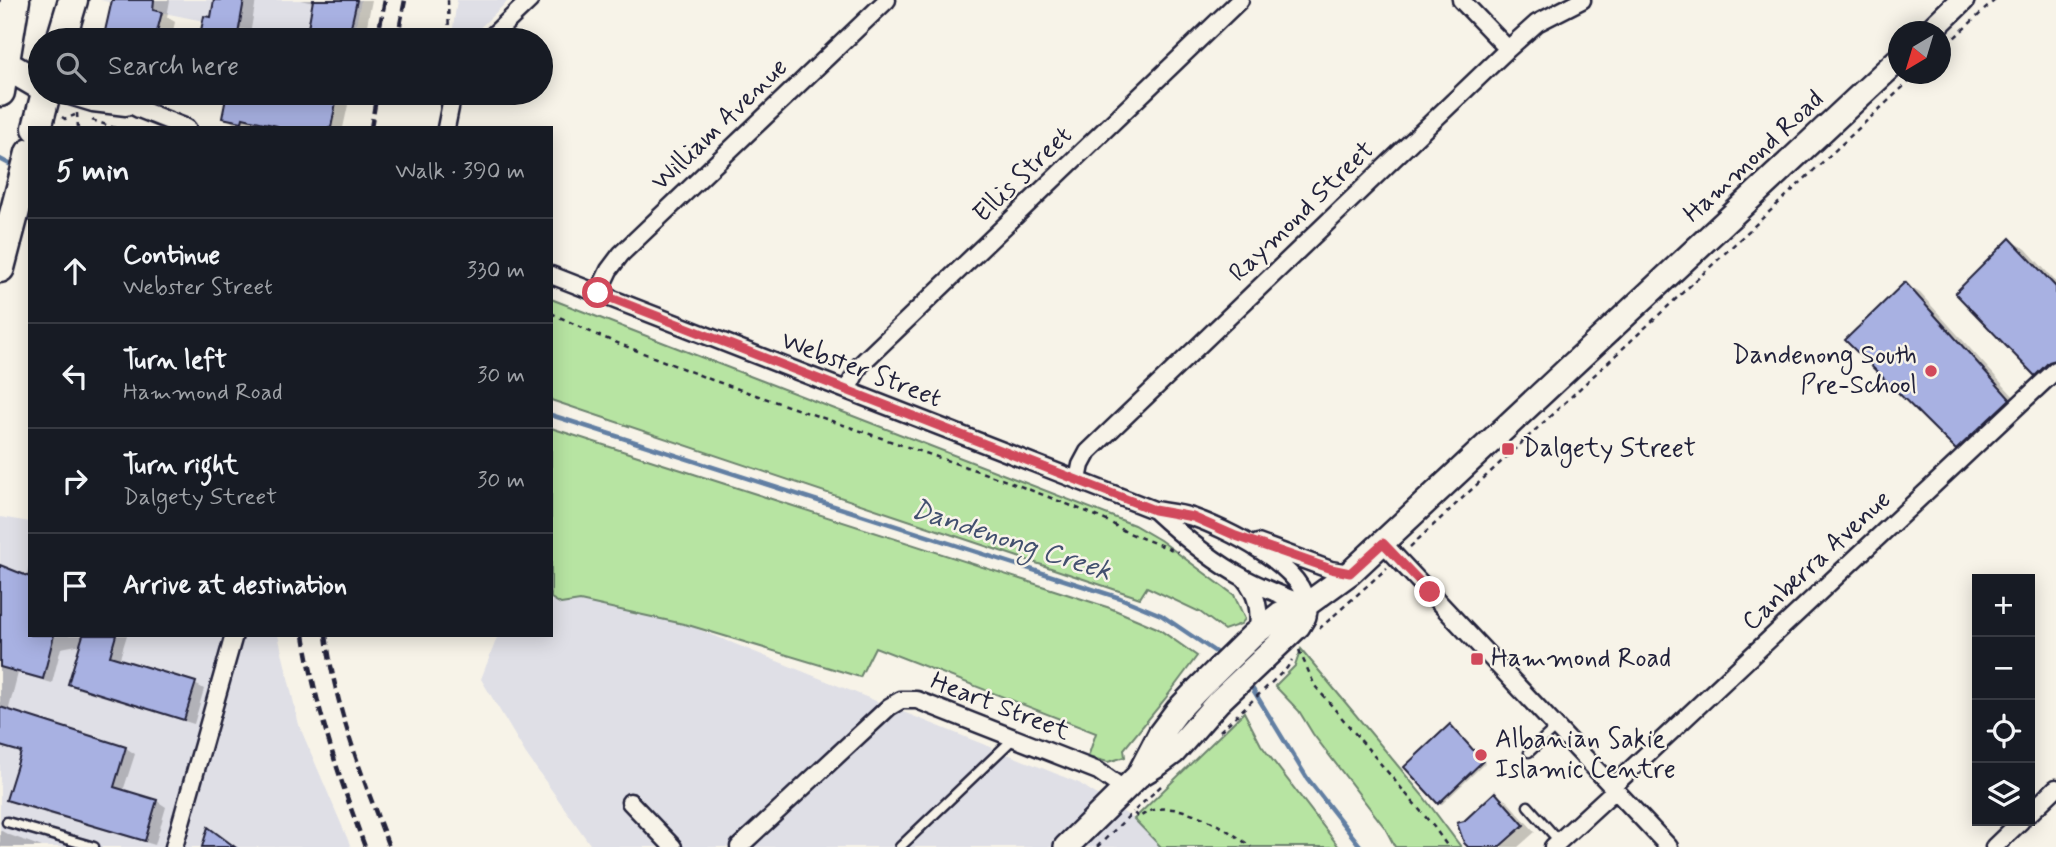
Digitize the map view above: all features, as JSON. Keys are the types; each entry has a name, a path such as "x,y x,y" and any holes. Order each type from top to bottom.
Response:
{"highway":[{"path":"0,92 15,0"},
{"path":"65,28 73,0"},
{"path":"5,63 28,67"},
{"path":"5,63 28,77"},
{"path":"37,125 43,105"},
{"path":"0,268 28,160"}],"main road":[{"path":"1940,21 1962,0"},
{"name":"Hammond Road","path":"1131,783 1160,734 1178,710 1255,633 1286,610 1306,606 1350,573 1391,551 1888,71"},
{"name":"Hammond Road","path":"1066,847 1131,783 1174,752 1218,702 1298,626 1306,606"}],"street":[{"path":"501,28 530,0"},
{"name":"William Avenue","path":"598,293 608,270 621,254 887,0"},
{"name":"Ellis Street","path":"847,390 860,365 1240,0"},
{"path":"1461,0 1508,49"},
{"name":"Raymond Street","path":"1078,480 1081,465 1088,452 1508,49 1537,23 1581,0"},
{"path":"108,105 139,109"},
{"path":"131,105 182,126"},
{"path":"446,126 451,105"},
{"name":"Webster Street","path":"553,276 1154,510 1193,517 1236,536 1350,573"},
{"name":"Canberra Avenue","path":"1556,844 2056,370"},
{"name":"Webster Street","path":"1154,510 1180,534 1243,578 1306,606"},
{"name":"Webster Street","path":"1236,536 1281,566 1303,592 1306,606"},
{"path":"1391,551 1669,847"},
{"path":"1243,578 1257,600 1259,616 1255,633"},
{"path":"174,847 233,637"},
{"name":"Heart Street","path":"740,847 891,704 901,700 917,700 1131,783"},
{"path":"2035,808 2056,788"},
{"path":"630,802 673,847"},
{"path":"1994,847 2016,826"}],"lane":[{"path":"1530,752 1556,727"},
{"path":"900,847 1014,738"},
{"path":"1528,806 1556,844"},
{"path":"8,822 94,847"}],"path":[{"path":"447,0 448,28"},
{"path":"1951,42 1995,0"},
{"path":"1333,617 1391,551 1906,84"},
{"path":"553,314 678,368 961,464 1090,513 1126,533 1180,553"},
{"path":"1298,648 1315,686 1448,847"},
{"path":"1218,733 1287,668"},
{"path":"1097,847 1161,786"},
{"path":"1133,812 1139,818 1147,812 1157,810 1184,812 1219,825 1251,847"}],"shaded area":[{"path":"100,0 361,0 355,28 239,28"},
{"path":"457,0 509,0 480,28 453,28"},
{"path":"0,517 28,522 28,637 278,637 299,725 351,847 0,847"},
{"path":"553,599 561,604 580,601 688,625 1079,783 1134,819 1161,847 592,847 526,754 481,679 497,637 553,637"}],"green space":[{"path":"553,300 1134,525 1160,540 1234,595 1245,619 1241,624 1224,630 1200,612 1147,587 1140,598 553,401"},
{"path":"553,429 1110,608 1157,628 1197,656 1124,749 1125,757 1108,762 1088,757 1096,733 875,647 860,677 688,625 580,601 561,604 553,599"},
{"path":"1301,649 1423,796 1461,847 1395,847 1385,828 1313,734 1299,711 1275,686 1295,666"},
{"path":"1244,712 1261,745 1339,847 1161,847 1134,819"}],"building":[{"path":"112,0 154,0 153,10 162,12 158,28 106,28"},
{"path":"214,0 244,0 239,28 202,28 204,16 211,17"},
{"path":"313,0 357,0 351,28 308,28"},
{"path":"225,105 335,105 331,126 277,126 243,118 242,122 222,118"},
{"path":"2010,238 2056,287 2056,360 2049,362 2035,376 1955,293"},
{"name":"Dandenong South Pre-School","path":"1905,282 2010,399 1956,450 1845,340"},
{"path":"0,565 28,576 28,637 54,637 43,679 0,667"},
{"path":"82,637 115,637 110,656 196,682 184,720 68,684"},
{"path":"0,707 126,747 114,787 157,800 145,841 6,800 21,752 0,746"},
{"path":"1450,724 1483,761 1438,804 1404,767"},
{"path":"1495,792 1524,825 1499,847 1468,847 1457,823 1464,821"},
{"path":"208,827 235,847 202,847"}],"waterway":[{"name":"Dandenong Creek","path":"0,159 15,167"},
{"name":"Dandenong Creek","path":"553,416 1120,598 1161,615 1220,655"},
{"name":"Dandenong Creek","path":"1249,683 1307,778 1361,847"}],"railway":[{"path":"379,28 385,0"},
{"path":"399,28 405,0"},
{"path":"371,126 375,105"},
{"path":"304,637 329,743 365,847"},
{"path":"326,637 343,716 389,847"}],"place":[{"name":"Dandenong South Pre-School","path":"1931,371"},
{"name":"Dalgety Street","path":"1508,449"},
{"name":"Hammond Road","path":"1477,659"},
{"name":"Albanian Sakie Islamic Centre","path":"1481,755"}],"route":[{"path":"598,293 1154,510 1193,517 1236,536 1336,571 1350,573 1383,543 1430,592"}]}
